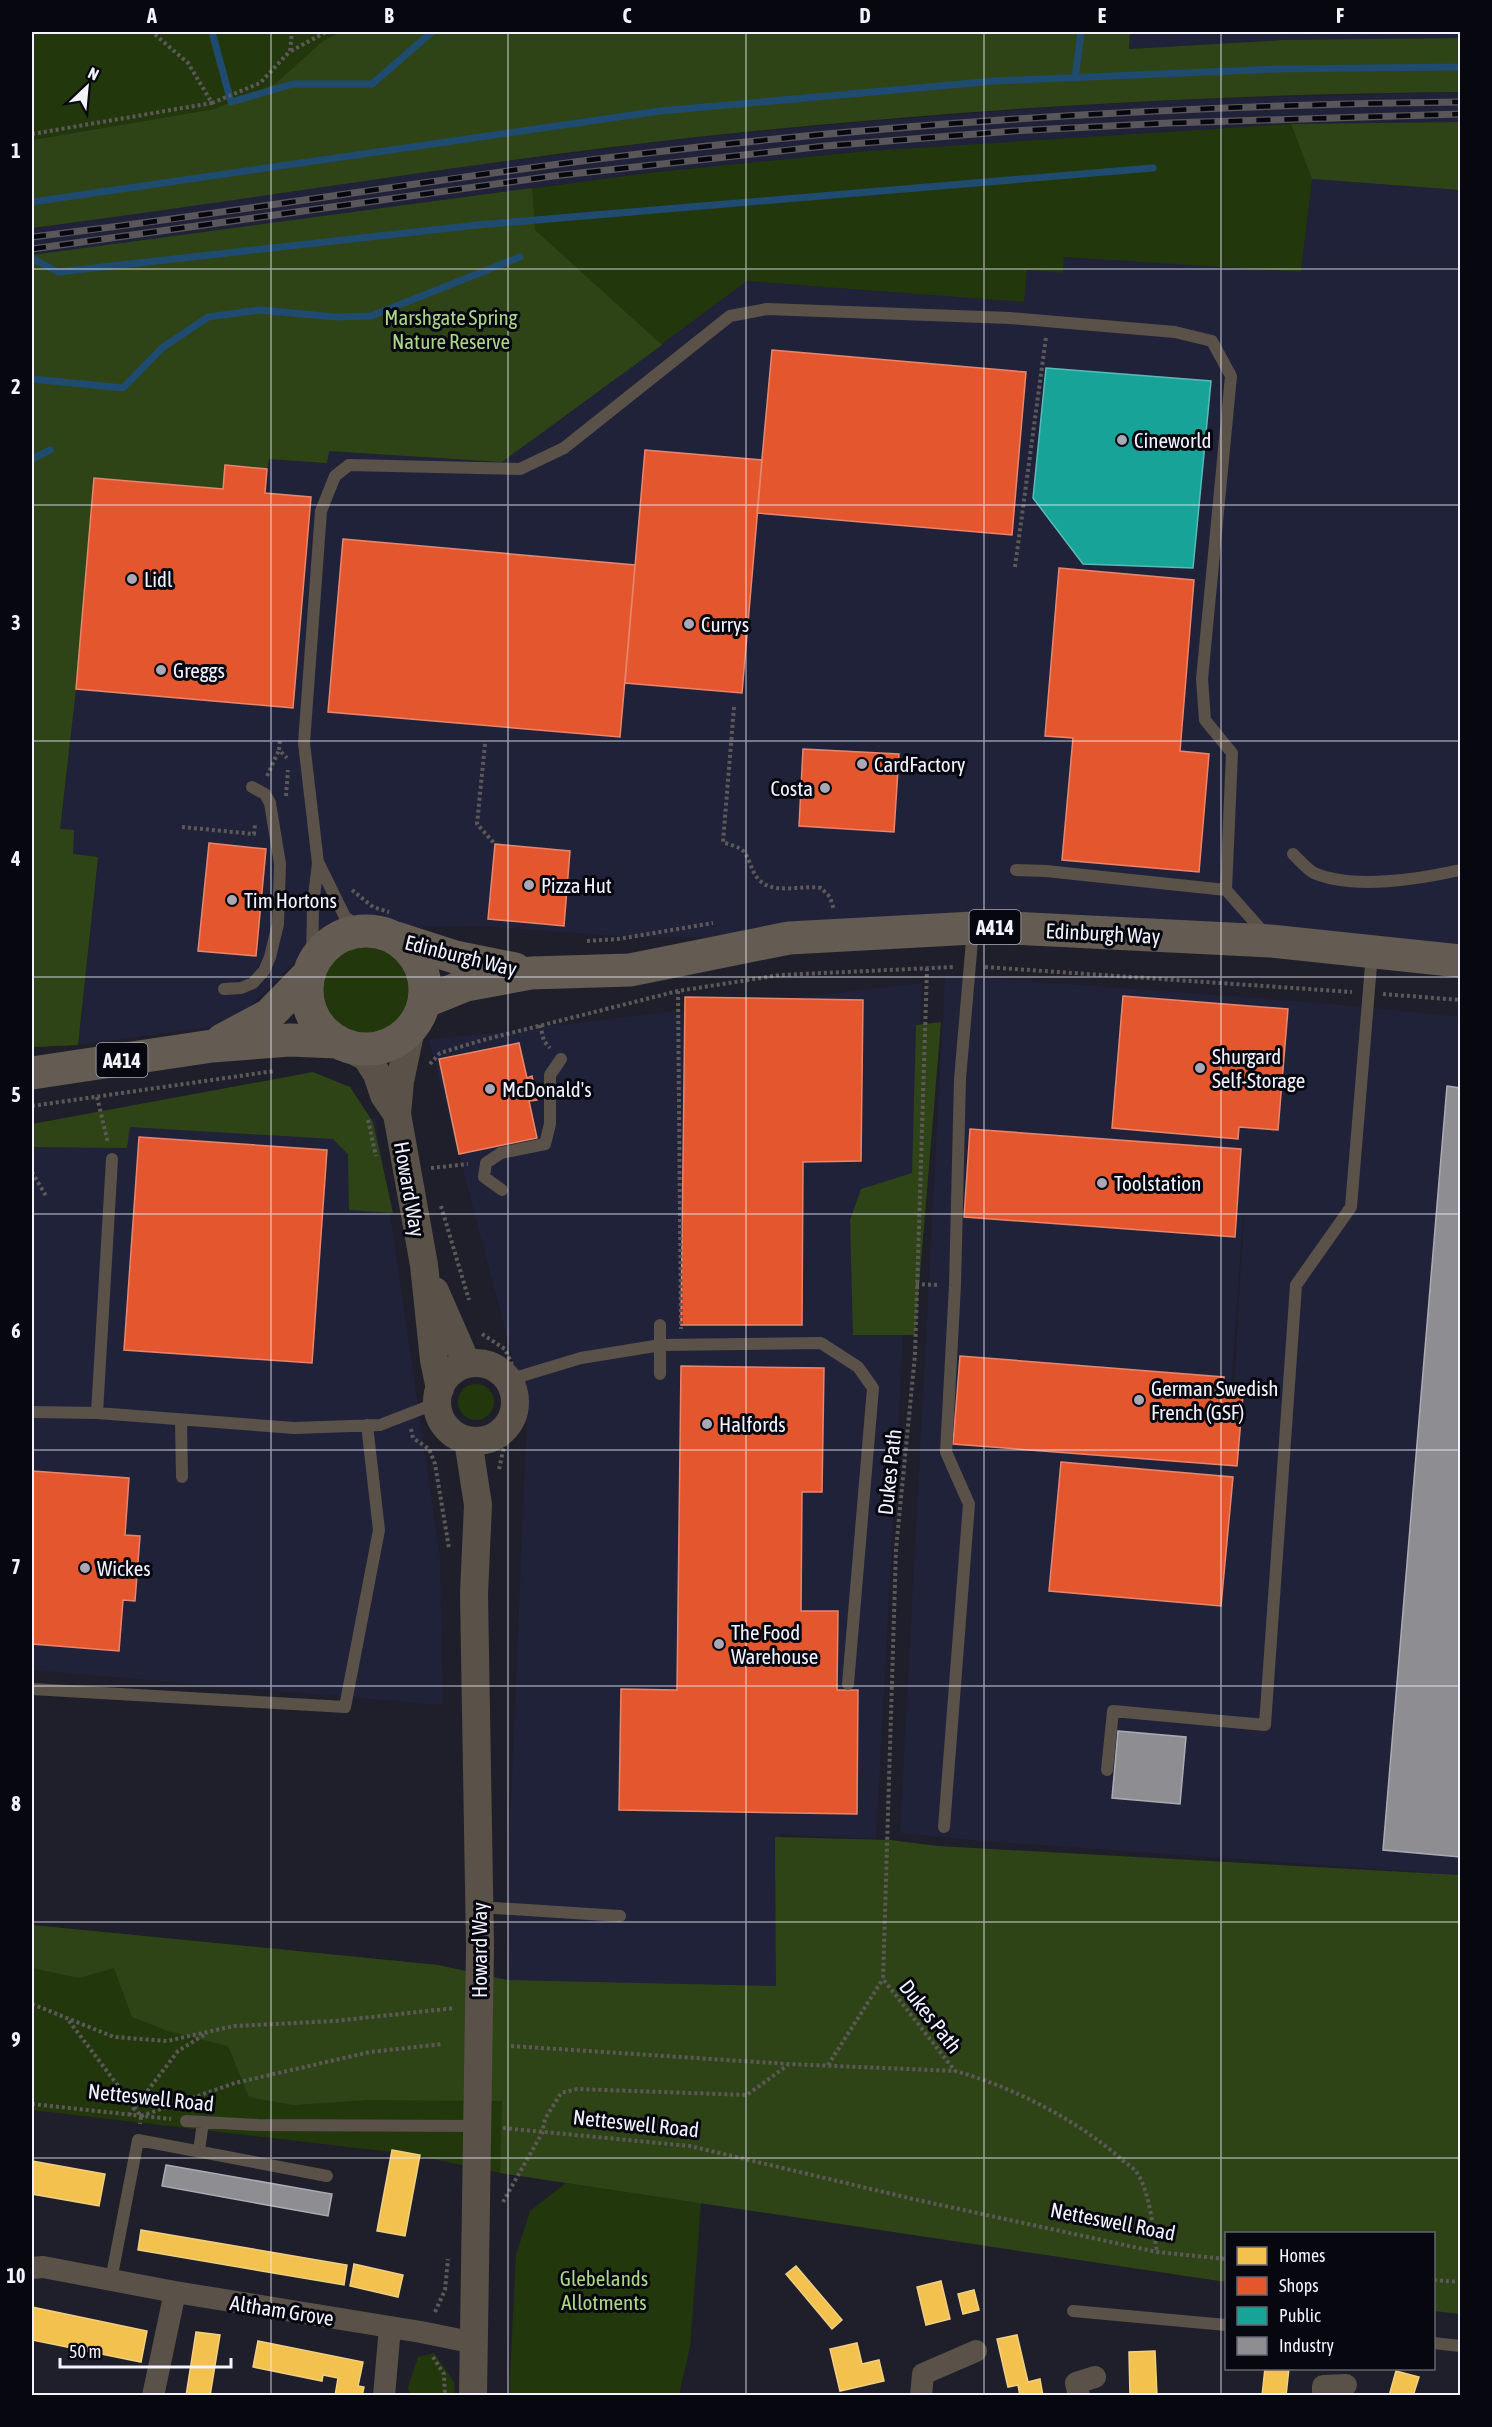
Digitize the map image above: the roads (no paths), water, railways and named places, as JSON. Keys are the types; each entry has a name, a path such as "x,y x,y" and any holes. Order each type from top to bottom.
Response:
{"highway":[{"path":"384,927 414,955 423,972 425,982 418,1016 403,1037 383,1047 372,1050 342,1045 327,1035 313,1017 306,996 310,970 323,949 333,940 350,933 384,927"},
{"name":"Edinburgh Way","path":"384,927 455,957 531,973"},
{"name":"Edinburgh Way","path":"418,1016 466,985 531,973 630,970 789,938 992,927 1270,941 1461,962"},
{"name":"A414","path":"212,1046 269,1016 310,970"},
{"name":"A414","path":"32,1073 212,1046 290,1040 342,1045"}],"street":[{"path":"397,1114 400,1081 418,1016"},
{"path":"342,1045 366,1057 377,1074 384,1095 397,1114"},
{"name":"Howard Way","path":"397,1114 424,1265 438,1396"},
{"name":"Howard Way","path":"424,1265 467,1364"},
{"path":"467,1364 490,1365 513,1378 515,1403 513,1415 506,1426 488,1439 468,1440 456,1435 446,1426 440,1415 438,1396 450,1373 467,1364"},
{"name":"Howard Way","path":"478,1505 497,1434"},
{"name":"Howard Way","path":"468,1440 478,1505 474,1594 480,1907 473,2396"},
{"name":"Altham Grove","path":"32,2268 43,2267 475,2343"},
{"path":"153,2396 175,2292"},
{"path":"384,2396 390,2327"},
{"path":"921,2396 923,2374 976,2351"},
{"path":"1079,2396 1076,2383 1095,2377"},
{"path":"1323,2396 1323,2386 1346,2385"}],"lane":[{"path":"310,970 313,905 318,863 304,743 321,511 335,476 349,465 520,469 564,448 730,316 767,309 1048,321 1174,332 1212,341 1232,376 1202,679 1205,720 1233,753 1226,890"},
{"path":"224,989 240,988 253,983 264,971 278,924 280,864 270,803 265,794 256,789"},
{"path":"1293,854 1313,872 1356,883 1416,878 1460,870"},
{"path":"318,863 345,917 384,927"},
{"path":"1016,870 1046,871 1226,890 1270,941"},
{"path":"944,1827 969,1504 946,1452 955,1285 960,1079 973,928"},
{"path":"1107,1770 1113,1711 1265,1725 1296,1285 1351,1207 1372,952"},
{"path":"502,1190 484,1177 486,1162 501,1154 545,1144 550,1124 550,1075 561,1059"},
{"path":"97,1413 112,1159"},
{"path":"660,1324 660,1374"},
{"path":"513,1378 581,1358 681,1344 821,1343 858,1367 873,1388 848,1683"},
{"path":"32,1412 97,1413 283,1428 380,1425 408,1414 438,1396"},
{"path":"181,1420 182,1478"},
{"path":"32,1689 345,1707 379,1530 367,1425"},
{"path":"480,1907 620,1917"},
{"name":"Netteswell Road","path":"186,2121 257,2125 478,2126"},
{"path":"199,2151 203,2122"},
{"path":"111,2280 138,2140 327,2176"},
{"path":"1073,2311 1225,2325"},
{"path":"1435,2343 1461,2346"}],"waterway":[{"path":"212,32 231,102 293,84 372,84 432,32"},
{"path":"1075,78 1081,32"},
{"path":"32,202 660,111 995,81 1277,69 1460,67"},
{"path":"35,260 58,272 477,225 1153,168"},
{"path":"32,379 123,388 162,348 208,317 259,310 336,317 371,316 520,257"},
{"path":"32,459 50,450"}],"railway":[{"path":"32,237 647,153 850,132 1155,111 1460,102"},
{"path":"32,249 553,176 825,146 1013,131 1169,123 1460,114"}],"place":[{"name":"Cineworld","path":"1122,440"},
{"name":"Lidl","path":"132,579"},
{"name":"Currys","path":"689,624"},
{"name":"Greggs","path":"161,670"},
{"name":"CardFactory","path":"862,764"},
{"name":"Costa","path":"825,788"},
{"name":"Pizza Hut","path":"529,885"},
{"name":"Tim Hortons","path":"232,900"},
{"name":"Shurgard Self-Storage","path":"1200,1068"},
{"name":"McDonald's","path":"490,1089"},
{"name":"Toolstation","path":"1102,1183"},
{"name":"German Swedish French (GSF)","path":"1139,1400"},
{"name":"Halfords","path":"707,1424"},
{"name":"Wickes","path":"85,1568"},
{"name":"The Food Warehouse","path":"719,1644"}],"park label":[{"name":"Marshgate Spring Nature Reserve","path":"451,329"},
{"name":"Glebelands Allotments","path":"604,2290"}]}
